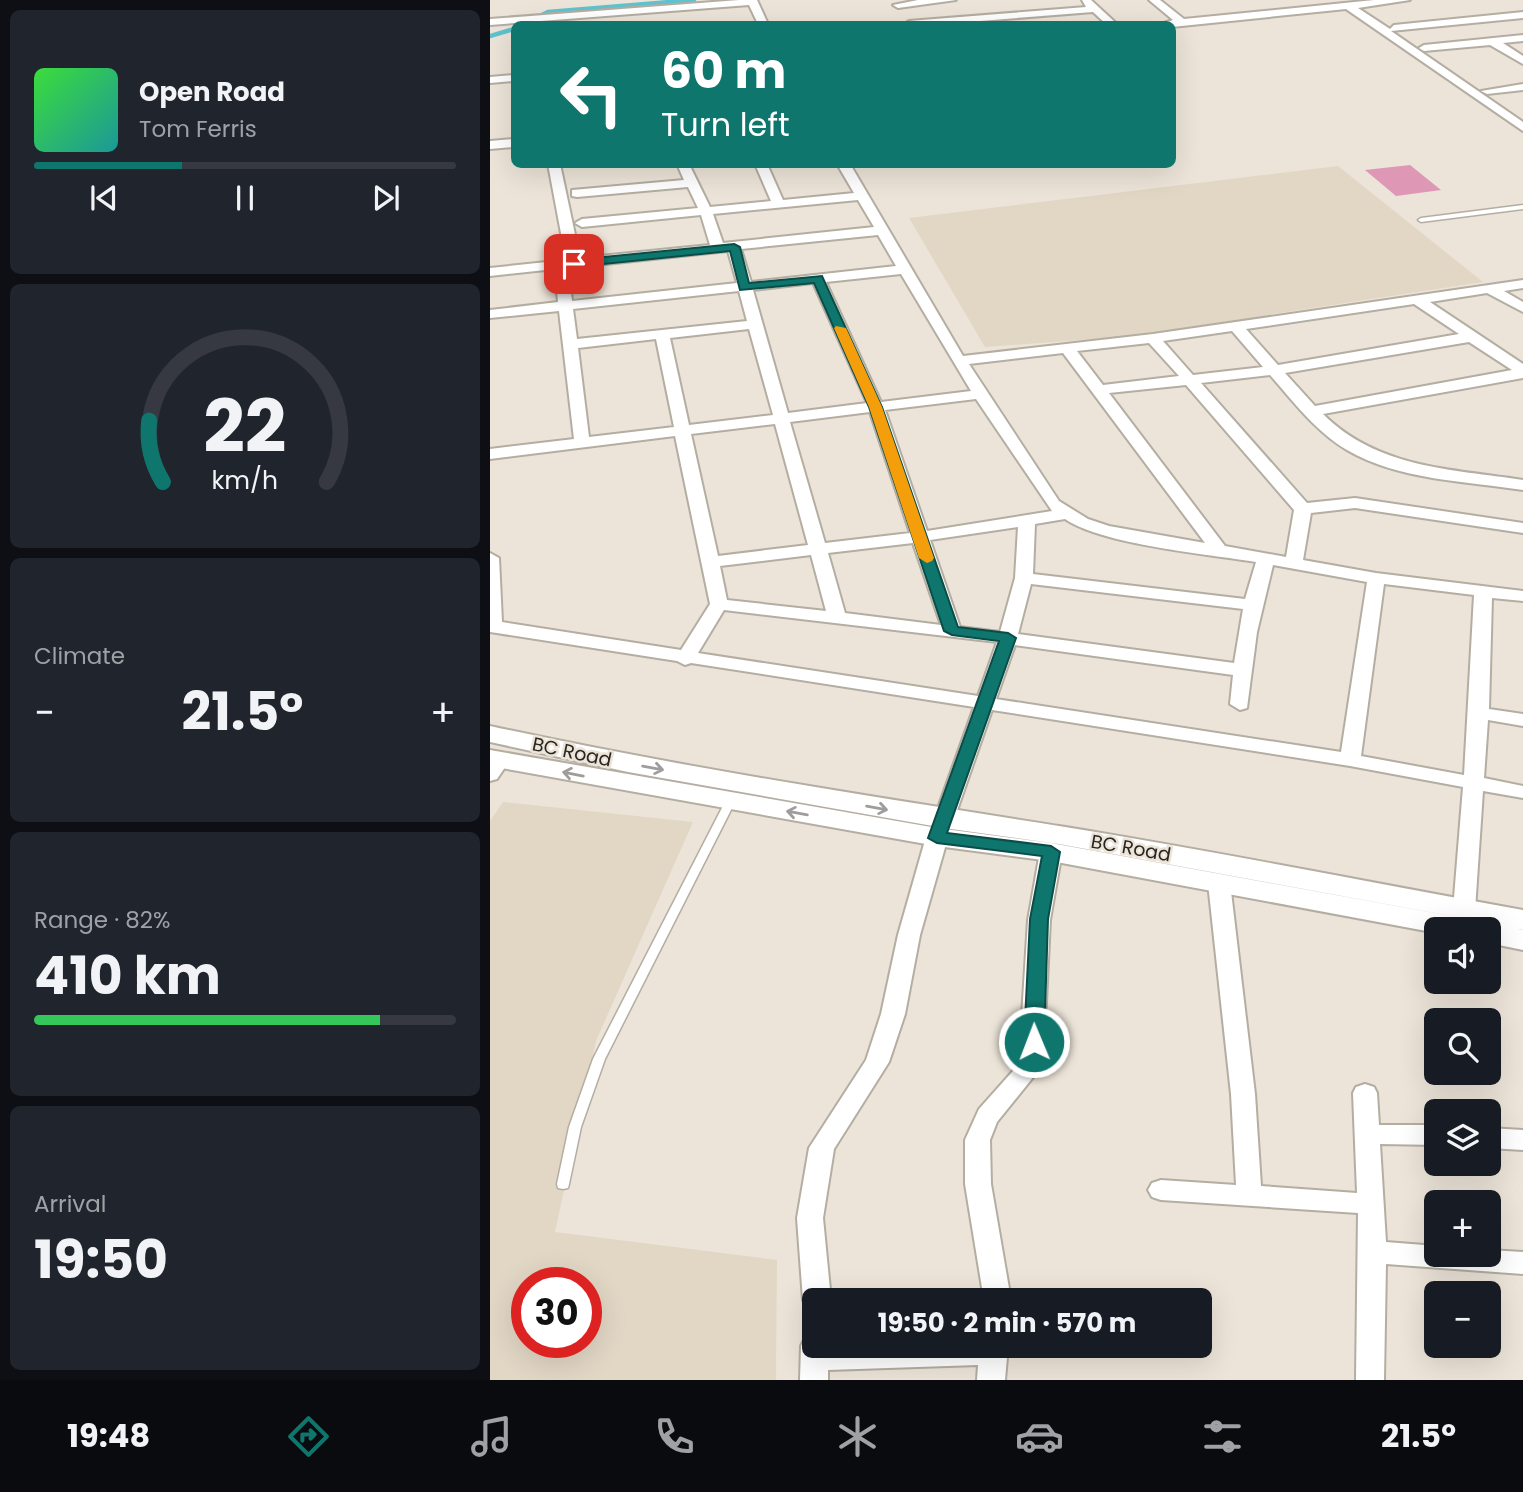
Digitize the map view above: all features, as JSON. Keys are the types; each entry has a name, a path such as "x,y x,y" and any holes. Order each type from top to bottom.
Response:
{"street":[{"path":"896,2 951,0"},
{"path":"1017,0 1030,15"},
{"path":"1085,0 1108,21"},
{"path":"1155,0 1164,0"},
{"path":"1155,0 1183,23"},
{"path":"1176,23 1405,0"},
{"path":"490,22 612,19 694,11 752,1 762,21"},
{"path":"896,2 908,21"},
{"path":"1368,2 1394,28 1523,116"},
{"path":"1349,6 1523,127"},
{"path":"950,21 1094,9"},
{"path":"1394,28 1523,15"},
{"path":"1424,48 1523,38"},
{"path":"1492,41 1523,61"},
{"path":"490,80 511,78"},
{"path":"1487,91 1523,87"},
{"path":"490,145 511,143"},
{"path":"555,168 567,264 566,306 582,443"},
{"path":"685,168 744,287 837,619"},
{"path":"763,168 779,205"},
{"path":"845,168 959,361 1053,504 1065,514 1106,531 1265,561 1523,596"},
{"path":"577,192 691,183"},
{"path":"582,223 862,196"},
{"path":"490,272 884,230"},
{"path":"490,314 906,269"},
{"path":"818,279 876,407 952,631"},
{"path":"959,361 1237,327 1523,284"},
{"path":"1490,289 1523,308"},
{"path":"1419,301 1523,372"},
{"path":"571,344 755,324"},
{"path":"1237,327 1314,411 1352,446 1407,465 1523,485"},
{"path":"662,335 719,604 685,659"},
{"path":"1098,390 1276,370 1470,337"},
{"path":"1153,338 1303,509"},
{"path":"1067,348 1221,553"},
{"path":"1314,411 1523,372"},
{"path":"490,454 981,394"},
{"path":"1303,509 1355,503 1523,528"},
{"path":"1294,564 1303,509"},
{"path":"710,562 919,537 1065,514"},
{"path":"816,1288 810,1218 822,1148 877,1062 893,1014 909,935 940,828 1008,638 1024,578 1027,520"},
{"path":"490,558 492,626 685,659 1350,760 1523,792"},
{"path":"1240,704 1241,670 1251,605 1265,561"},
{"path":"1024,578 1251,605"},
{"path":"1350,760 1376,578"},
{"path":"1466,917 1472,783 1479,713 1483,590"},
{"path":"719,604 1008,638 1241,670"},
{"path":"1479,713 1523,720"},
{"name":"BC Road","path":"490,734 940,828 1059,835 1456,917"},
{"path":"493,764 730,802 940,828 1219,883 1452,917"},
{"path":"996,1288 995,1267 977,1181 974,1148 982,1125 995,1105 1018,1085 1031,1065 1039,919 1051,852"},
{"path":"1219,883 1243,1094 1249,1195"},
{"name":"BC Road","path":"1501,920 1523,920"},
{"path":"1501,935 1523,940"},
{"path":"1365,1093 1373,1252 1369,1316 1370,1380"},
{"path":"1368,1134 1424,1135"},
{"path":"1501,1139 1523,1140"},
{"path":"1161,1190 1372,1204"},
{"path":"1373,1252 1523,1263"},
{"path":"815,1361 993,1360"}],"lane":[{"path":"1421,220 1523,207"},
{"path":"563,1184 575,1127 599,1059 730,802"}],"shaded area":[{"path":"1338,166 1483,282 1123,337 985,347 909,218"},
{"path":"503,802 693,822 596,1041 555,1232 777,1260 776,1380 490,1380 490,821"}],"building":[{"path":"1410,165 1441,190 1396,196 1365,170"}],"waterway":[{"path":"530,21 548,12 694,0"},
{"path":"490,36 511,30"}],"slow traffic":[{"path":"840,328 876,407 927,558"}],"route":[{"path":"574,264 734,247 744,287 818,279 876,407 952,631 1008,638 937,838 1051,852 1039,919 1034,1042"}]}
